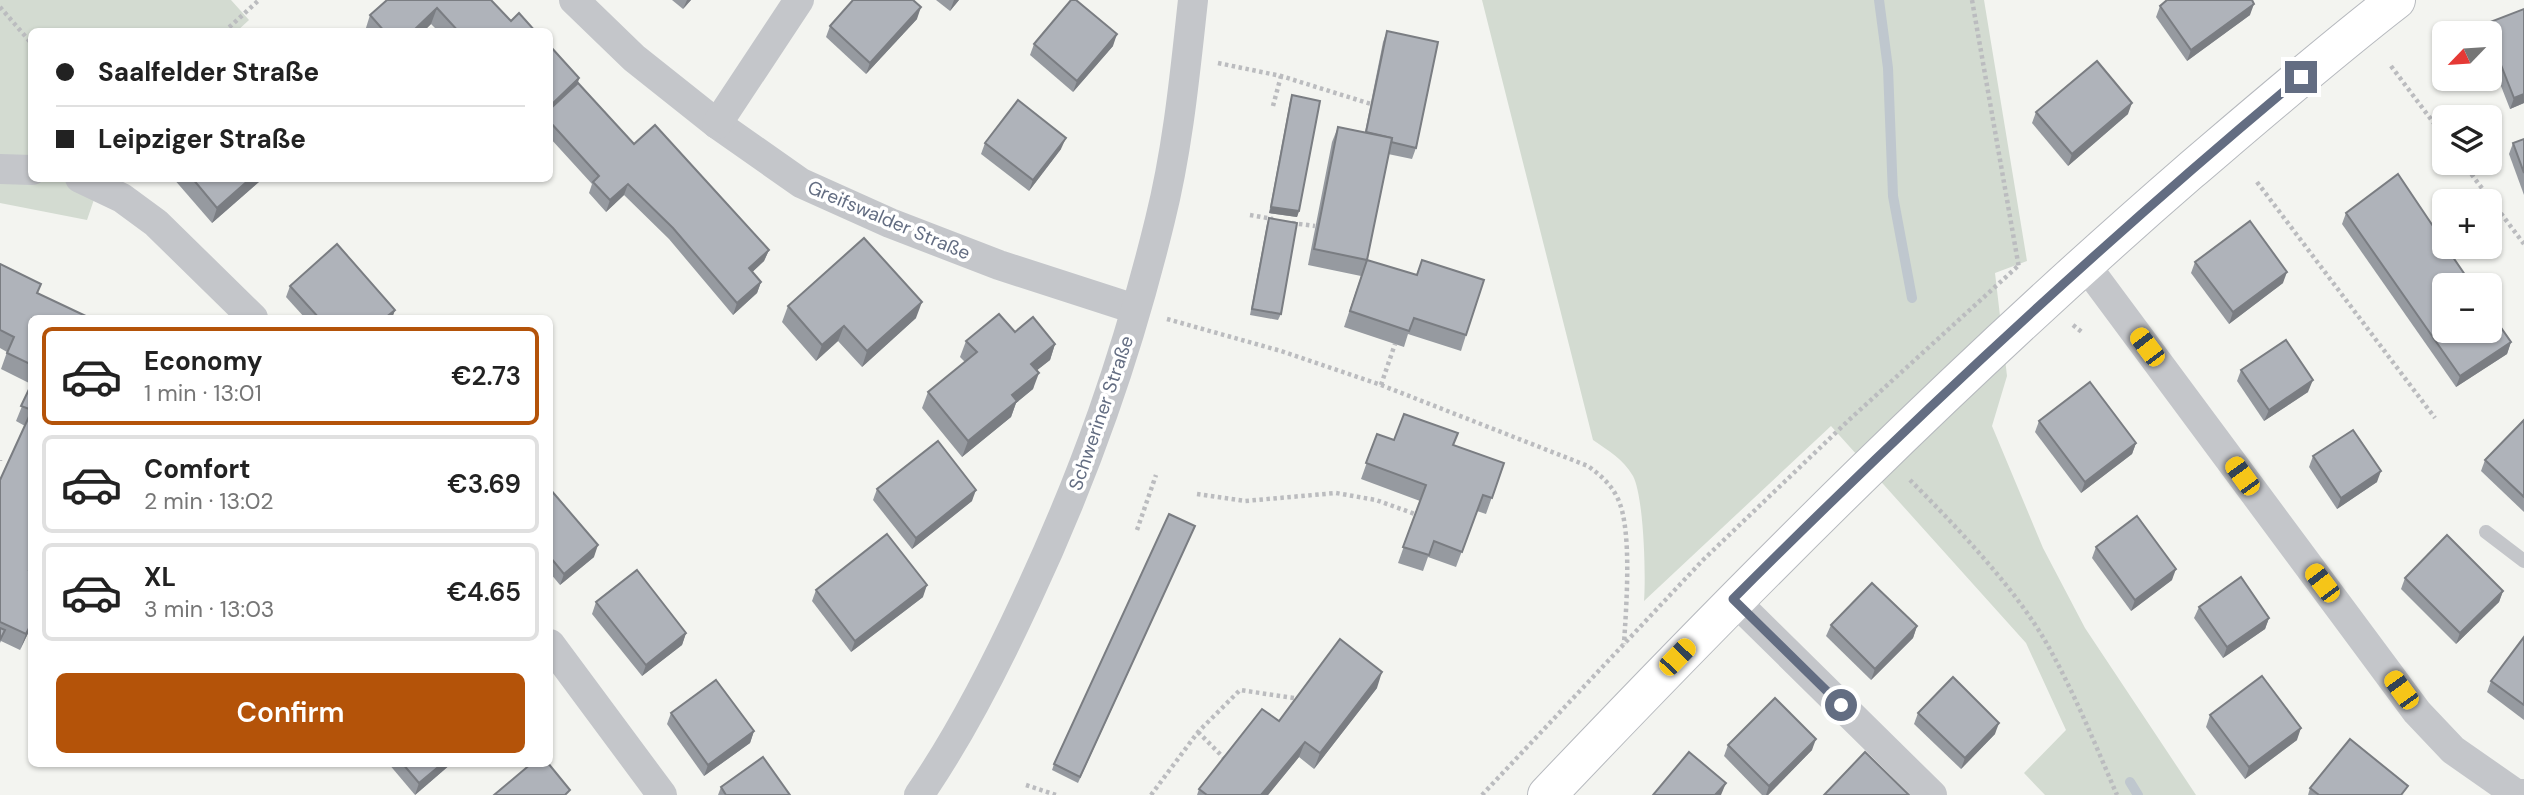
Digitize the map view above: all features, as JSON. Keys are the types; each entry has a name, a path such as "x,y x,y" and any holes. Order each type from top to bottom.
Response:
{"main road":[{"path":"1547,795 1733,599 1881,452 2084,263 2396,0"}],"street":[{"name":"Greifswalder Straße","path":"574,0 634,58 718,124 802,183 890,223 999,265 1135,309"},
{"path":"718,124 799,0"},
{"name":"Schweriner Straße","path":"919,795 967,717 1058,532 1097,436 1160,219 1193,0"},
{"path":"0,169 28,170"},
{"path":"88,182 122,198 156,223 250,315"},
{"path":"2084,263 2417,712 2453,750 2516,794 2524,794"},
{"path":"1733,599 1931,795"},
{"path":"553,648 662,795"}],"lane":[{"path":"2486,532 2524,561"}],"path":[{"path":"228,28 260,0"},
{"path":"1482,795 1703,560 1850,419 2018,266 1972,0"},
{"path":"0,7 28,39"},
{"path":"1186,57 1280,76 1371,104"},
{"path":"2391,66 2432,121"},
{"path":"1273,106 1280,76"},
{"path":"2472,175 2524,244"},
{"path":"2257,182 2435,418"},
{"path":"1250,215 1276,220"},
{"path":"1289,222 1315,226"},
{"path":"1135,309 1281,351 1381,385 1588,466 1608,481 1619,499 1625,520 1624,645"},
{"path":"1381,385 1395,344"},
{"path":"1850,419 2017,599 2059,667 2117,795"},
{"path":"1137,530 1156,475"},
{"path":"1197,494 1245,501 1336,493 1376,500 1415,514"},
{"path":"1151,795 1198,732 1240,690 1301,699"},
{"path":"1198,732 1228,761"},
{"path":"1026,785 1056,795"}],"shaded area":[{"path":"0,0 231,0 249,20 240,28 28,28 28,182 100,182 87,220 0,203"},
{"path":"1482,0 1984,0 2027,261 1995,273 2007,376 1992,426 2043,548 2085,628 2196,795 2045,795 2024,773 2066,730 2026,643 1831,426 1644,601 1643,537 1637,486 1625,465 1593,440"}],"building":[{"path":"387,0 491,0 511,21 519,13 532,28 455,28 437,8 416,28 381,28 370,15"},
{"path":"853,0 913,0 921,7 870,63 830,26"},
{"path":"1071,0 1076,0 1117,34 1077,81 1034,44"},
{"path":"2167,0 2252,0 2254,4 2191,50 2160,6"},
{"path":"2524,9 2524,94 2514,98 2502,68 2502,21 2493,21"},
{"path":"1387,31 1438,42 1416,148 1391,142 1392,138 1366,132"},
{"path":"553,49 579,78 553,103"},
{"path":"2097,61 2132,103 2072,154 2036,112"},
{"path":"578,83 634,144 655,125 769,250 749,268 761,282 737,303 673,228 628,184 610,200 593,182 599,176 553,125 553,106"},
{"path":"1292,95 1320,101 1299,211 1271,207"},
{"path":"1018,100 1066,138 1033,180 985,143"},
{"path":"1338,127 1392,138 1367,260 1314,249"},
{"path":"2524,139 2524,173 2513,143"},
{"path":"2398,174 2432,225 2432,259 2454,259 2464,273 2432,273 2432,336 2346,213"},
{"path":"195,182 246,182 217,208"},
{"path":"1269,218 1297,223 1281,314 1252,309"},
{"path":"2250,221 2287,272 2233,312 2195,262"},
{"path":"864,238 922,302 867,351 844,326 822,345 788,306"},
{"path":"337,244 395,310 389,315 316,315 290,286"},
{"path":"1367,260 1417,275 1422,260 1484,280 1466,335 1414,318 1409,331 1350,311"},
{"path":"0,264 41,284 37,293 84,315 28,315 28,363 7,353 14,337 0,330"},
{"path":"999,314 1015,332 1033,317 1055,344 1031,364 1039,373 1012,395 1017,401 968,441 928,392 977,352 966,341"},
{"path":"2502,329 2511,342 2460,376 2437,343 2502,343"},
{"path":"2286,340 2313,380 2269,410 2241,370"},
{"path":"2090,382 2136,443 2085,482 2039,421"},
{"path":"28,391 28,409 21,406"},
{"path":"1404,414 1458,433 1453,445 1504,463 1492,498 1483,495 1462,552 1434,541 1429,555 1403,547 1426,485 1366,463 1377,434 1394,440"},
{"path":"28,419 26,634 0,622 0,480"},
{"path":"2524,420 2524,497 2485,460"},
{"path":"2353,430 2381,471 2341,498 2313,456"},
{"path":"938,441 976,490 916,538 877,489"},
{"path":"553,492 598,545 564,574 553,561"},
{"path":"1169,514 1195,526 1080,777 1054,764"},
{"path":"2137,516 2176,569 2135,600 2096,547"},
{"path":"887,534 927,585 855,641 816,590"},
{"path":"2447,535 2503,591 2460,633 2405,578"},
{"path":"637,570 686,633 646,665 596,602"},
{"path":"2241,577 2269,618 2227,647 2199,607"},
{"path":"1872,583 1917,626 1875,669 1831,625"},
{"path":"2524,637 2524,705 2491,681"},
{"path":"1340,639 1382,672 1320,753 1305,742 1261,795 1207,795 1199,789 1262,709 1279,721"},
{"path":"2262,676 2301,728 2249,767 2210,715"},
{"path":"1953,677 1999,723 1965,758 1918,713"},
{"path":"716,680 754,731 708,765 671,713"},
{"path":"1775,698 1816,739 1769,786 1728,745"},
{"path":"2350,739 2408,786 2401,795 2319,795 2310,788"},
{"path":"1689,752 1726,783 1715,795 1653,795"},
{"path":"1865,752 1909,795 1824,795"},
{"path":"763,757 790,795 726,795 721,787"},
{"path":"405,767 438,767 419,783"},
{"path":"527,767 551,767 570,790 565,795 494,795"}],"waterway":[{"path":"1879,0 1888,68 1893,196 1912,298"},
{"path":"2130,782 2138,795"}],"route":[{"path":"1841,705 1733,599 1881,452 2044,299 2301,77"}]}
